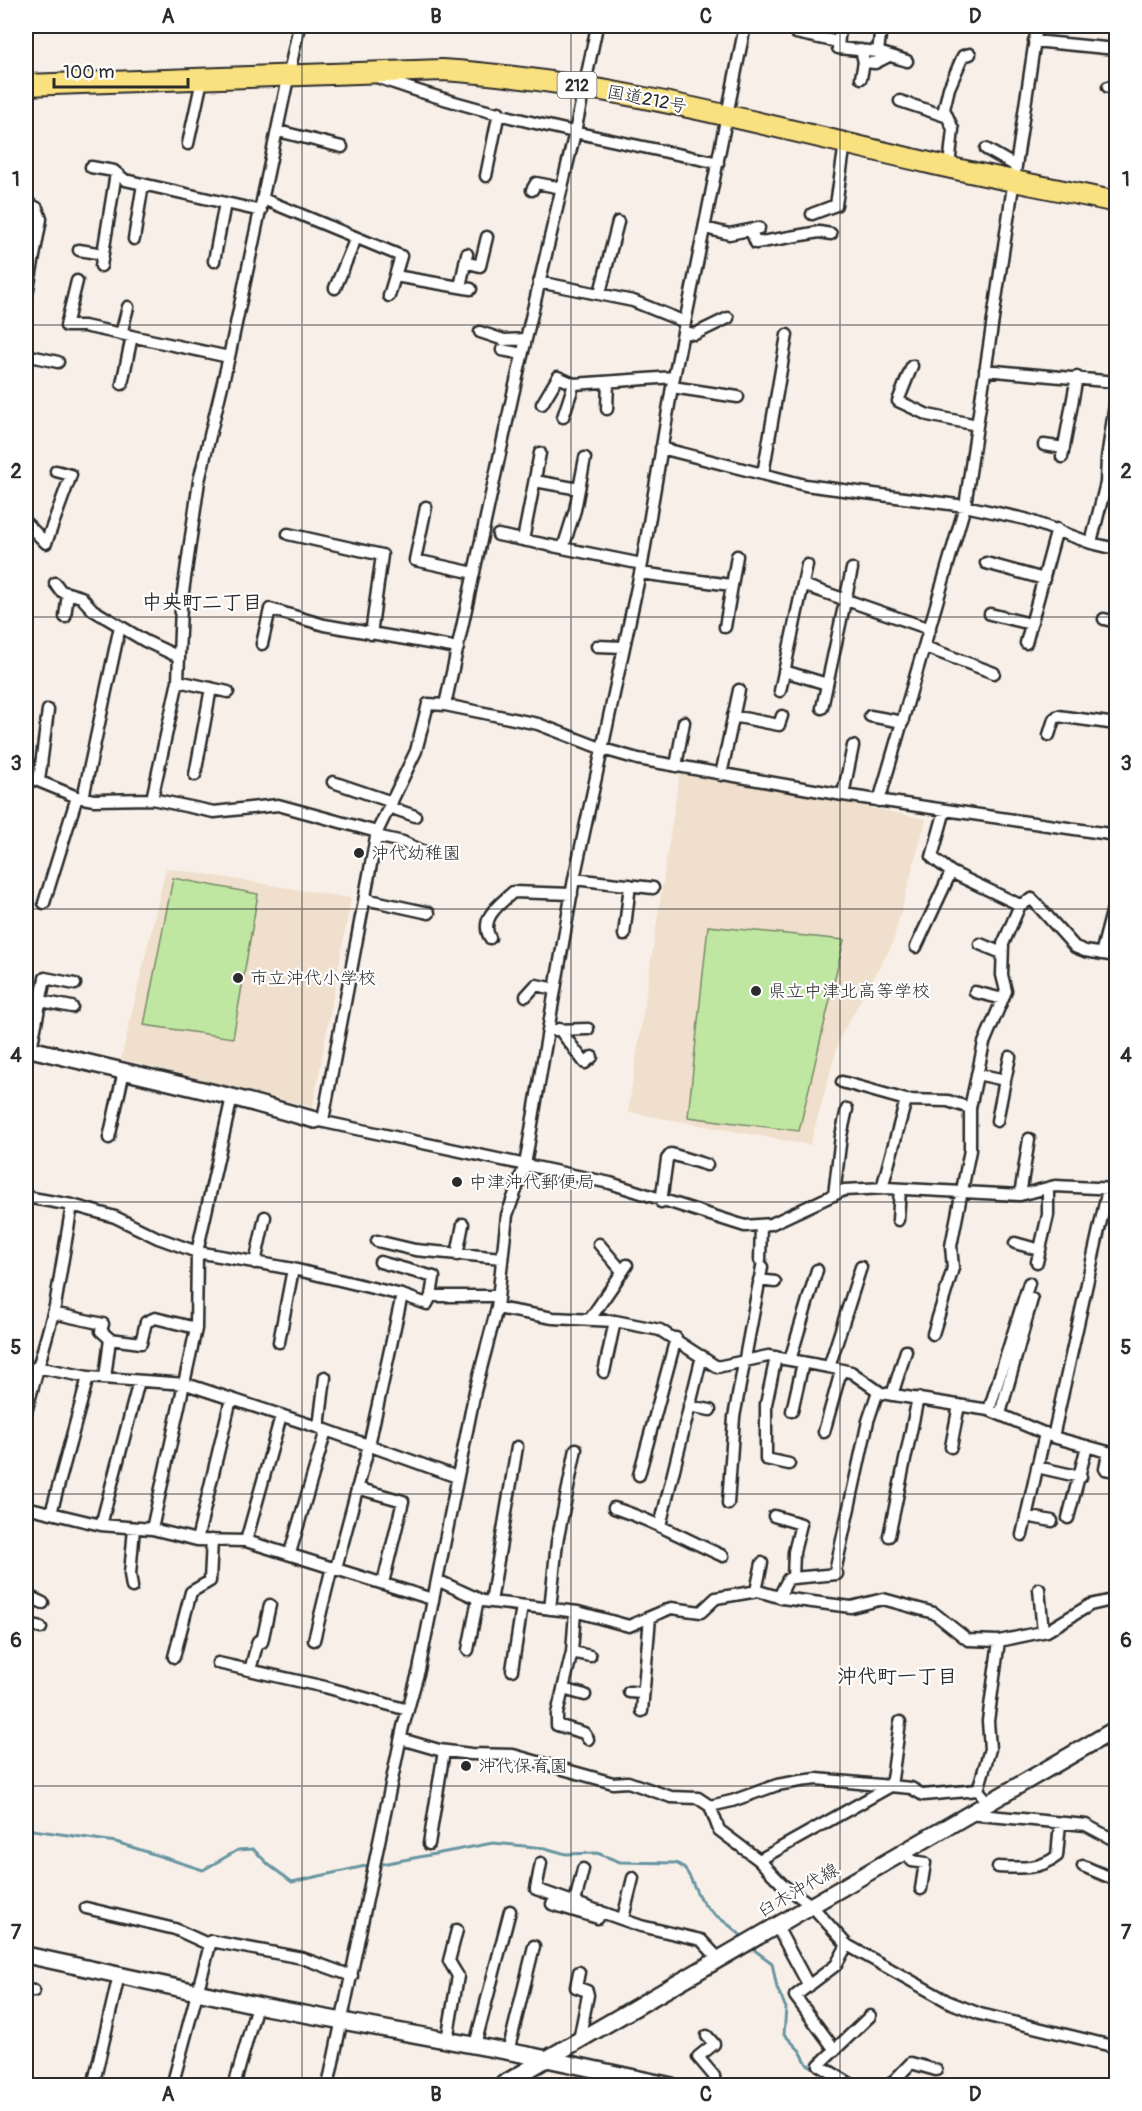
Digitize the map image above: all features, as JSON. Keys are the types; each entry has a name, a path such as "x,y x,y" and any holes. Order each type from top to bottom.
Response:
{"highway":[{"name":"国道212号","path":"26,85 442,70 583,86 727,115 950,167 1013,172 1116,202"}],"street":[{"path":"152,799 178,681 181,606 199,482 229,357 299,26"},
{"path":"446,705 522,354 575,132 597,26"},
{"path":"328,2085 400,1739 419,1670 475,1391 497,1308 507,1215 525,1165 554,1030 555,988 574,879 641,568 673,382 745,26"},
{"path":"840,26 838,48 882,54 907,62"},
{"path":"879,801 965,506 1013,172 1037,26"},
{"path":"796,33 838,42"},
{"path":"864,62 875,63 882,54 880,35"},
{"path":"1034,41 1116,49"},
{"path":"861,50 864,62 861,78"},
{"path":"950,167 953,129 945,116 949,88 963,56 970,54"},
{"path":"368,74 438,97 575,132 718,163"},
{"path":"188,144 202,80"},
{"path":"900,101 945,116"},
{"path":"486,176 499,112"},
{"path":"278,131 342,147"},
{"path":"812,214 836,205 845,143"},
{"path":"986,149 1013,172"},
{"path":"91,167 116,173 125,180 261,211"},
{"path":"101,266 116,173"},
{"path":"532,190 536,183 562,188"},
{"path":"134,239 143,184"},
{"path":"263,199 401,256 389,296"},
{"path":"26,202 37,208 41,219 26,299"},
{"path":"214,261 225,203"},
{"path":"600,293 618,222"},
{"path":"705,228 729,234 755,229 756,243 819,232 831,234"},
{"path":"459,287 466,258 480,266 487,237"},
{"path":"335,288 356,238"},
{"path":"79,250 103,254"},
{"path":"395,276 471,289"},
{"path":"77,280 66,326 84,326 229,357"},
{"path":"539,282 600,293 633,302 695,334 728,318"},
{"path":"122,384 128,307"},
{"path":"480,332 504,340 526,339"},
{"path":"763,474 787,335"},
{"path":"502,351 522,354"},
{"path":"26,355 58,363"},
{"path":"912,366 898,401 928,415 977,425"},
{"path":"985,370 1116,382"},
{"path":"542,404 558,377 574,384 673,382 738,397"},
{"path":"1044,446 1063,453 1077,377"},
{"path":"607,409 608,382"},
{"path":"563,417 574,384"},
{"path":"1091,543 1106,483 1107,458 1116,398"},
{"path":"661,448 805,485 965,506 1024,519 1091,543 1116,549"},
{"path":"523,540 540,453"},
{"path":"562,548 579,489 585,458"},
{"path":"26,524 45,543 70,475 56,471"},
{"path":"535,481 579,489"},
{"path":"426,507 416,560 474,573"},
{"path":"1026,643 1058,530"},
{"path":"288,534 382,555 370,634"},
{"path":"498,535 641,568 731,585"},
{"path":"725,627 737,556"},
{"path":"986,563 1044,579"},
{"path":"780,691 807,566"},
{"path":"822,708 852,569"},
{"path":"55,583 61,591 81,597 93,610 145,641 179,657"},
{"path":"803,585 930,629"},
{"path":"65,617 68,593"},
{"path":"262,644 270,609 324,625 458,648"},
{"path":"990,614 1032,624"},
{"path":"1104,619 1116,622"},
{"path":"44,903 80,797 120,626"},
{"path":"597,646 624,647"},
{"path":"924,647 994,673"},
{"path":"784,670 827,684"},
{"path":"178,681 228,692"},
{"path":"195,775 212,688"},
{"path":"722,775 739,690"},
{"path":"319,1120 377,834 416,751 428,704 446,705 538,724 603,749 722,775 879,801 1116,835"},
{"path":"39,781 48,710"},
{"path":"733,716 779,725 782,716"},
{"path":"870,716 903,722"},
{"path":"1049,735 1054,719 1058,716 1116,724"},
{"path":"676,766 684,722"},
{"path":"843,795 853,746"},
{"path":"26,778 80,797 152,799 214,813 278,805 403,842 429,854"},
{"path":"333,782 391,804 415,816"},
{"path":"945,810 932,857 951,872 1020,905"},
{"path":"916,948 951,872"},
{"path":"574,879 653,888"},
{"path":"624,935 630,885"},
{"path":"490,938 487,931 490,912 513,892 572,894"},
{"path":"1101,954 1116,897"},
{"path":"365,899 429,913"},
{"path":"933,1334 953,1268 951,1246 970,1150 970,1108 977,1074 984,1043 1006,991 1002,975 1003,944 1020,905 1032,899 1075,947 1116,956"},
{"path":"980,944 1002,953"},
{"path":"75,984 45,978 28,1049 319,1120 610,1183 724,1222 745,1226 771,1224 844,1190 882,1188 1020,1195 1048,1188 1112,1190 1049,1435 1037,1467 1022,1535"},
{"path":"526,996 536,985 555,988"},
{"path":"975,992 1003,999"},
{"path":"41,1001 72,1007"},
{"path":"554,1030 588,1029"},
{"path":"554,1030 585,1063 592,1057"},
{"path":"997,1121 1010,1057"},
{"path":"109,1138 124,1071"},
{"path":"977,1074 1005,1080"},
{"path":"842,1082 906,1100 948,1101 970,1108"},
{"path":"152,1529 186,1384 196,1328 197,1252 232,1097"},
{"path":"882,1188 906,1100"},
{"path":"834,1195 841,1136 847,1109"},
{"path":"1020,1195 1029,1138"},
{"path":"661,1202 671,1154 707,1165"},
{"path":"1037,1262 1048,1215 1048,1188"},
{"path":"898,1220 900,1189"},
{"path":"26,1197 72,1205 116,1217 158,1238 197,1252 293,1269 402,1295 427,1304 431,1296 434,1277 380,1262"},
{"path":"26,1412 36,1368 53,1313 72,1205"},
{"path":"255,1263 266,1217"},
{"path":"457,1255 463,1224"},
{"path":"728,1504 734,1417 761,1264 761,1225"},
{"path":"377,1241 415,1250 502,1258"},
{"path":"1015,1243 1040,1250"},
{"path":"590,1319 625,1268 599,1244"},
{"path":"824,1432 835,1369 861,1267"},
{"path":"279,1342 293,1269"},
{"path":"790,1360 817,1270"},
{"path":"759,1280 775,1282"},
{"path":"995,1412 1029,1284"},
{"path":"315,1640 369,1445 402,1295"},
{"path":"431,1296 498,1296"},
{"path":"995,1412 1032,1299"},
{"path":"497,1308 553,1318 615,1321 660,1330 676,1338 717,1367 742,1363 759,1357 776,1357 851,1372 878,1390 892,1395 995,1412 1049,1435 1108,1452 1105,1469 1116,1472"},
{"path":"53,1313 103,1324 101,1331 110,1339 141,1343 146,1322 155,1318 196,1328"},
{"path":"604,1372 615,1321"},
{"path":"639,1475 676,1338"},
{"path":"105,1378 110,1339"},
{"path":"892,1395 906,1351"},
{"path":"660,1526 702,1356"},
{"path":"776,1357 766,1404 766,1459 789,1464"},
{"path":"792,1411 802,1363"},
{"path":"36,1368 88,1377 186,1384 323,1429 457,1478"},
{"path":"51,1513 88,1377"},
{"path":"290,1553 323,1429 325,1377"},
{"path":"101,1525 139,1381"},
{"path":"779,1597 788,1579 837,1570 868,1421 878,1390"},
{"path":"889,1536 918,1398"},
{"path":"197,1540 231,1399"},
{"path":"951,1447 959,1405"},
{"path":"690,1406 710,1410"},
{"path":"246,1541 281,1416"},
{"path":"1068,1518 1081,1476 1087,1446"},
{"path":"491,1602 517,1447"},
{"path":"550,1609 557,1542 576,1449"},
{"path":"1037,1467 1081,1476"},
{"path":"357,1488 403,1501 383,1583"},
{"path":"26,1507 101,1525 152,1529 197,1540 246,1541 432,1599"},
{"path":"620,1507 672,1530 678,1537 723,1556"},
{"path":"774,1516 801,1524 794,1552 793,1578"},
{"path":"1026,1516 1052,1521"},
{"path":"132,1587 130,1574 134,1528"},
{"path":"174,1657 190,1592 210,1581 212,1540"},
{"path":"756,1591 762,1563"},
{"path":"437,1580 478,1599 575,1612 628,1626 671,1608 701,1612 716,1598 756,1591 779,1597 851,1607 883,1599 934,1613 968,1640 999,1641 1043,1632 1090,1605 1116,1599"},
{"path":"1039,1589 1043,1632"},
{"path":"26,1595 43,1603"},
{"path":"468,1650 478,1599"},
{"path":"250,1670 258,1641 262,1641 270,1605"},
{"path":"512,1670 522,1606"},
{"path":"575,1612 572,1652 557,1725 584,1733 588,1739"},
{"path":"642,1711 650,1617"},
{"path":"26,1624 42,1628"},
{"path":"710,1806 732,1802 777,1785 817,1779 911,1788 923,1795 983,1796 990,1749 988,1722 999,1641"},
{"path":"572,1652 590,1656"},
{"path":"218,1663 408,1710"},
{"path":"563,1689 585,1695"},
{"path":"629,1692 642,1693"},
{"path":"891,1786 900,1722"},
{"name":"臼木沖代線","path":"500,2085 967,1814 983,1796 1116,1729"},
{"path":"400,1739 444,1750 513,1755 613,1783 628,1782 671,1797 698,1798 710,1806 719,1830 759,1860 783,1885 811,1905 847,1945 950,2002 980,2014 1116,2047"},
{"path":"429,1844 444,1750"},
{"path":"759,1860 891,1786"},
{"path":"967,1814 1086,1825 1116,1840"},
{"path":"998,1867 1036,1867 1052,1860 1057,1856 1060,1823"},
{"path":"905,1850 912,1861 925,1863 921,1888"},
{"path":"542,1863 536,1889 641,1926 701,1940 718,1959"},
{"path":"1083,1866 1116,1880"},
{"path":"575,1902 583,1869"},
{"path":"623,1918 633,1878"},
{"path":"552,1904 598,1918 600,1911"},
{"path":"86,1908 175,1929 210,1945"},
{"path":"475,2045 510,1911"},
{"path":"776,1925 809,1986"},
{"path":"447,2040 458,1976 449,1960 457,1930"},
{"path":"172,2085 211,1941 302,1958 352,1976"},
{"path":"835,2049 795,1996 836,1965 847,1945"},
{"path":"508,2052 534,1946"},
{"path":"26,1955 257,2005 546,2059 599,2078 672,2085"},
{"path":"579,1972 576,1987 587,1991 588,1995 579,2040"},
{"path":"93,2085 118,1975"},
{"path":"235,2083 257,2005"},
{"path":"854,2085 819,2065 870,2016"},
{"path":"707,2036 714,2044 698,2057 714,2076 715,2085"},
{"path":"890,2085 911,2063 936,2070"}],"shaded area":[{"name":"県立中津北高等学校","path":"680,770 926,819 892,945 840,1037 810,1145 628,1112"},
{"name":"市立沖代小学校","path":"166,868 351,898 313,1107 121,1059"}],"green space":[{"path":"173,878 258,894 233,1038 144,1025"},
{"path":"708,926 844,940 799,1131 688,1117"}],"waterway":[{"path":"26,1829 116,1842 203,1870 238,1850 253,1849 269,1865 292,1882 370,1865"},
{"path":"377,1865 493,1843 545,1848 566,1854 597,1853 620,1862 675,1863 688,1873 705,1906 743,1938"},
{"path":"749,1946 772,1963 777,1988 786,2008 784,2034 800,2051 807,2064 826,2075"}],"place":[{"name":"沖代幼稚園","path":"359,853"},
{"name":"市立沖代小学校","path":"238,978"},
{"name":"県立中津北高等学校","path":"756,991"},
{"name":"中津沖代郵便局","path":"457,1182"},
{"name":"沖代保育園","path":"466,1766"}],"district":[{"name":"中央町二丁目","path":"202,602"},
{"name":"沖代町一丁目","path":"897,1676"}]}
